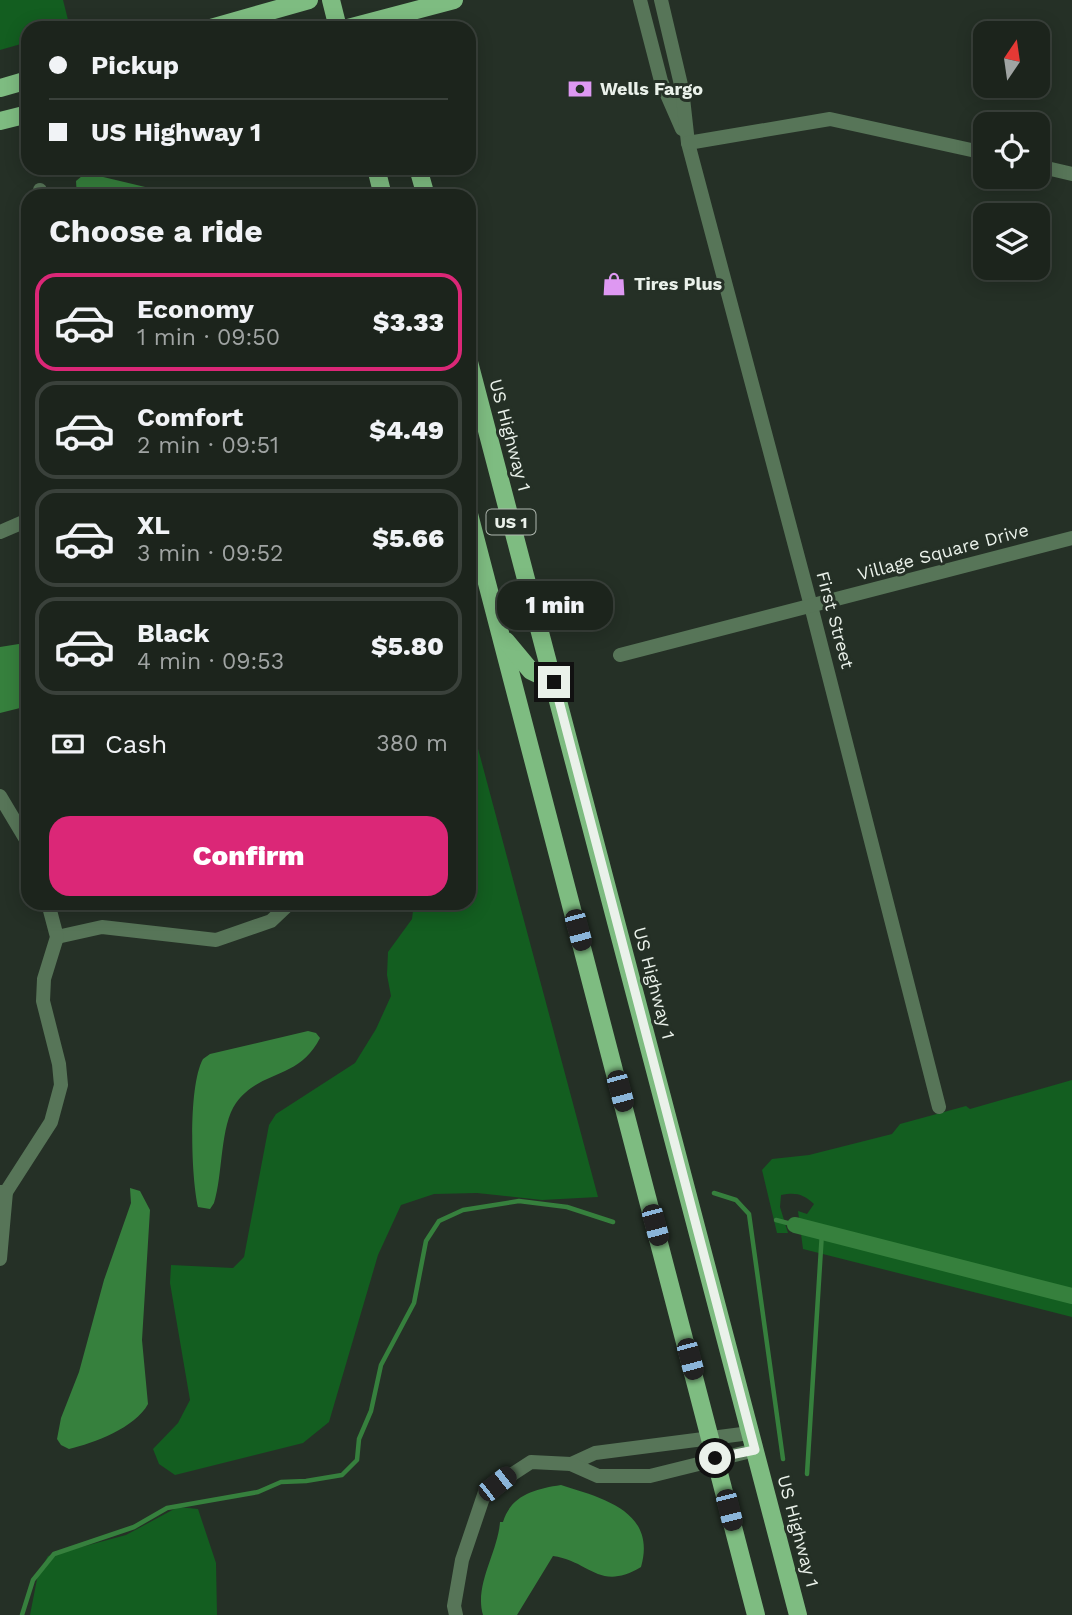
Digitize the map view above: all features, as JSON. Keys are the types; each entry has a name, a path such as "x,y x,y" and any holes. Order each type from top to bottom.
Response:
{"main road":[{"path":"236,21 309,0"},
{"path":"331,0 336,21"},
{"path":"374,0 379,21"},
{"path":"386,21 454,0"},
{"path":"0,88 21,82"},
{"path":"0,121 21,116"},
{"name":"US Highway 1","path":"476,388 798,1615"},
{"name":"US 1","path":"476,540 756,1615"},
{"path":"502,635 531,671 554,682"}],"street":[{"name":"First Street","path":"640,0 661,81 688,143"},
{"name":"First Street","path":"661,0 682,89 688,143 811,606 939,1107"},
{"path":"688,143 830,119 973,150"},
{"path":"1050,169 1072,174"},
{"path":"0,531 21,523"},
{"name":"Village Square Drive","path":"620,655 1072,538"},
{"path":"0,796 21,820"},
{"path":"0,1259 3,1192 51,1122 58,1106 61,1085 59,1064 43,1001 44,979 57,937 50,910"},
{"path":"57,937 102,927 216,940 271,921 283,910"},
{"path":"571,1464 596,1453 710,1440 753,1442"},
{"path":"456,1615 454,1606 462,1560 485,1493 531,1462 571,1464 598,1476 650,1476 715,1458 753,1442"}],"shaded area":[{"path":"0,0 63,0 68,21 21,21 21,44 0,50"},
{"path":"82,176 99,176 154,189 77,189 76,181"},
{"path":"21,644 21,708 0,713 0,647"},
{"path":"476,741 598,1197 542,1200 477,1193 434,1194 401,1205 378,1255 329,1422 303,1443 175,1475 159,1464 153,1449 178,1423 190,1400 170,1283 171,1265 233,1268 244,1257 269,1125 276,1114 355,1063 376,1029 391,996 387,975 388,952 412,919 413,910 476,910"},
{"path":"308,1031 316,1033 320,1038 302,1061 257,1084 236,1103 224,1137 214,1203 210,1209 198,1207 194,1175 193,1110 198,1072 203,1059 210,1054"},
{"path":"1072,1080 1072,1317 803,1249 798,1211 807,1214 814,1204 799,1195 781,1195 780,1207 788,1233 777,1233 762,1170 772,1159 809,1155 892,1134 900,1124 966,1106 970,1109"},
{"path":"130,1188 140,1191 150,1210 142,1340 148,1404 142,1413 124,1427 90,1443 69,1449 57,1439 61,1418 79,1372 104,1280 131,1203"},
{"path":"561,1485 609,1502 634,1520 641,1532 644,1548 641,1567 615,1577 604,1576 553,1556 517,1615 483,1615 481,1604 484,1580 500,1522 503,1522 518,1499"},
{"path":"178,1507 198,1509 216,1563 217,1615 30,1615 38,1574 48,1556 126,1535"}],"waterway":[{"path":"714,1193 736,1200 749,1214 783,1459"},
{"path":"22,1615 33,1580 54,1554 134,1527 167,1508 258,1492 281,1482 342,1475 357,1460 359,1439 371,1411 381,1365 414,1303 426,1241 439,1221 463,1210 519,1201 567,1207 613,1222"},
{"path":"776,1220 795,1225"},
{"path":"795,1225 1072,1296"},
{"path":"807,1474 822,1232"}],"place":[{"name":"Wells Fargo","path":"580,89"},
{"name":"Tires Plus","path":"614,284"}],"route":[{"path":"554,682 755,1450 715,1458"}]}
